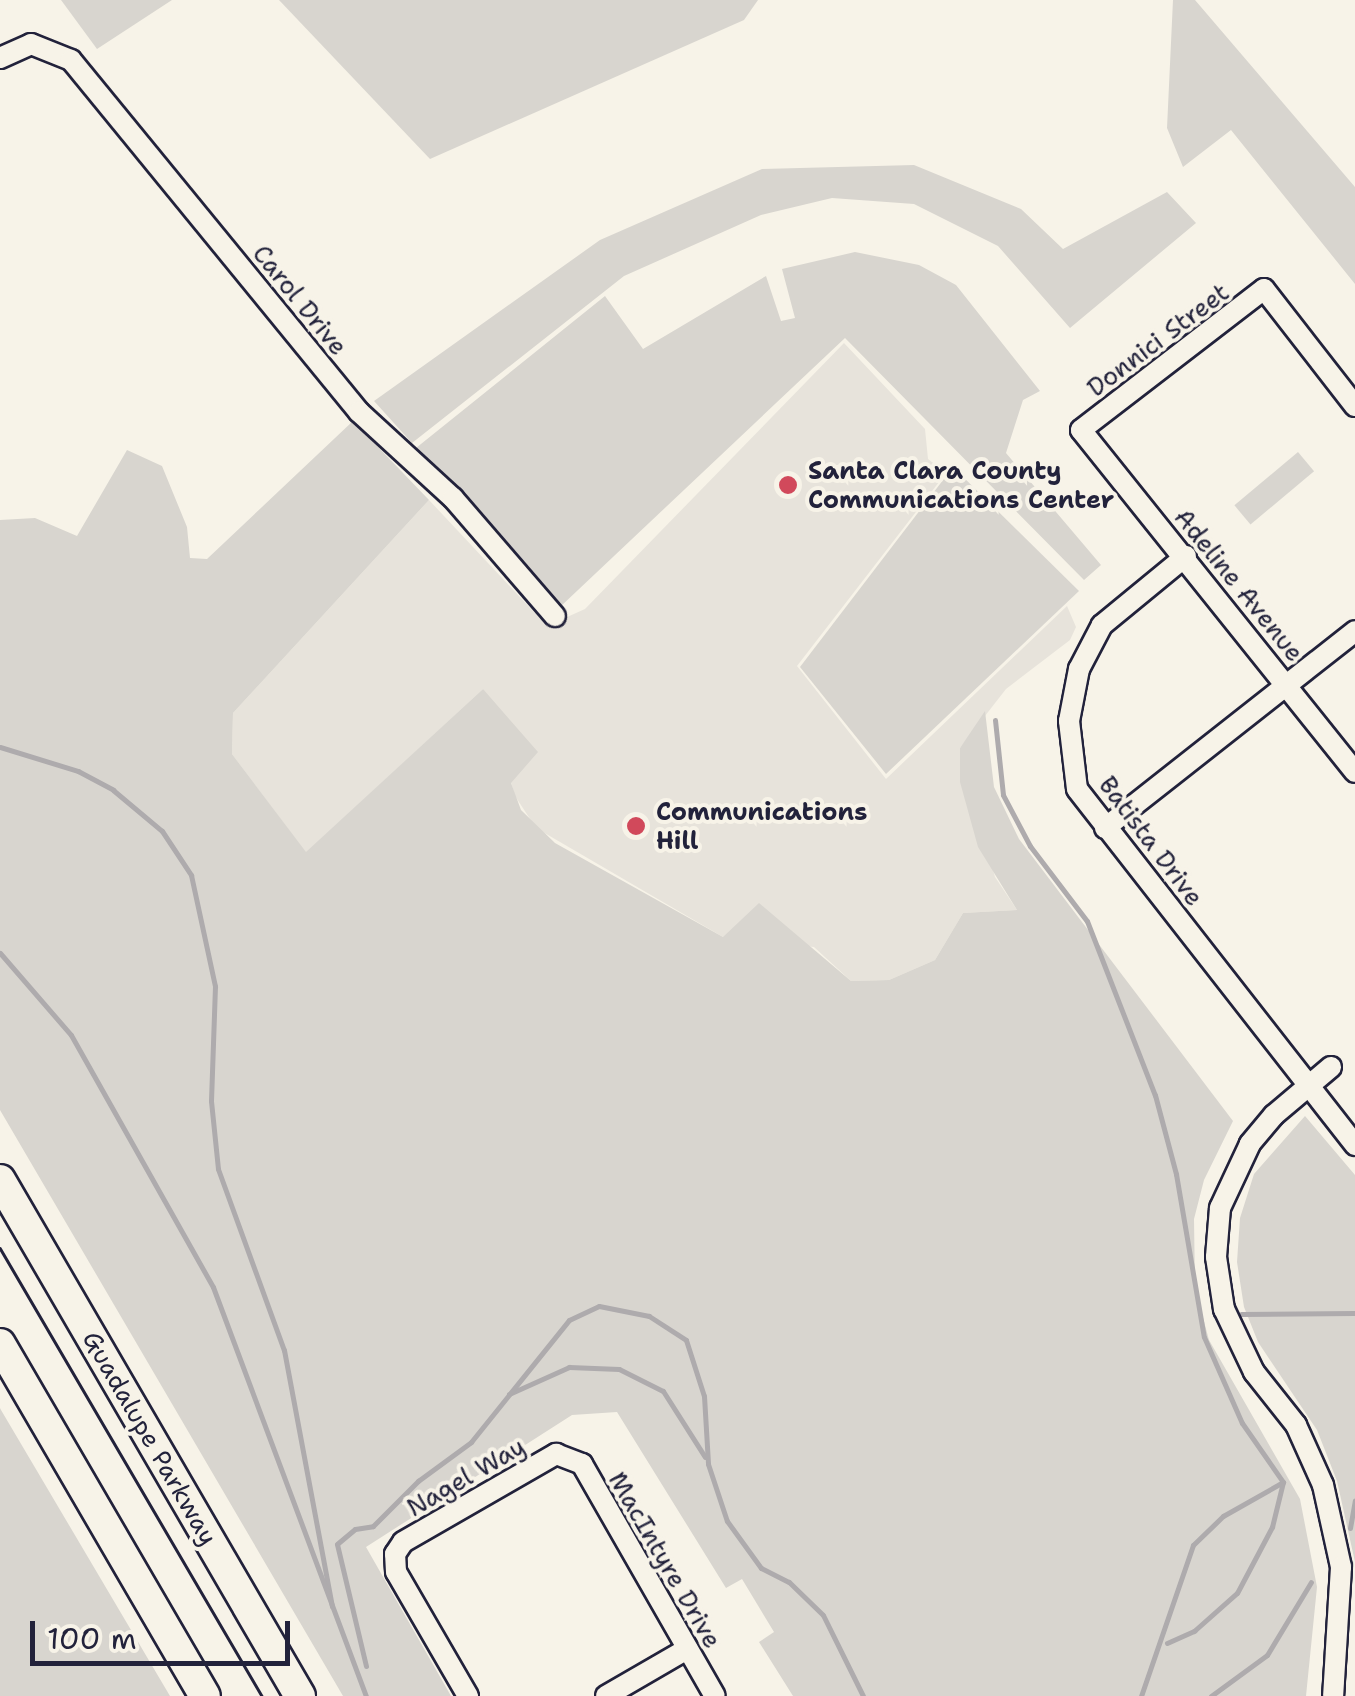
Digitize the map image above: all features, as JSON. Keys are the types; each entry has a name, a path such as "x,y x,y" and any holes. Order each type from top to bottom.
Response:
{"highway":[{"name":"Guadalupe Parkway","path":"0,1180 300,1696"},
{"path":"0,1344 205,1696"}],"street":[{"name":"Carol Drive","path":"0,58 31,44 71,60 358,412 453,498 556,616"},
{"name":"Donnici Street","path":"1080,430 1264,290 1355,406"},
{"name":"Adeline Avenue","path":"1080,430 1186,556 1355,772"},
{"name":"Batista Drive","path":"1186,556 1102,625 1079,669 1071,756 1077,789 1355,1145"},
{"path":"1105,828 1355,631"},
{"path":"1331,1067 1250,1144 1220,1208 1216,1257 1224,1309 1254,1372 1296,1425 1323,1486 1341,1566 1334,1696"},
{"name":"Nagel Way","path":"468,1696 396,1572 395,1554 402,1542 520,1473 568,1454"},
{"name":"MacIntyre Drive","path":"568,1454 582,1464 714,1696"},
{"path":"606,1696 687,1649"}],"shaded area":[{"path":"61,0 172,0 97,49"},
{"path":"279,0 758,0 744,20 430,159"},
{"path":"1173,0 1195,0 1355,187 1355,284 1231,130 1183,167 1167,128"},
{"path":"914,165 1021,209 1063,249 1167,192 1196,223 1070,328 998,246 914,204 832,198 761,215 624,276 412,443 374,401 600,240 762,169"},
{"path":"855,252 919,265 956,285 1040,391 1023,400 1006,453 1101,565 1084,580 845,338 560,607 416,448 605,296 643,349 766,276 781,321 795,318 782,269"},
{"path":"844,343 925,429 928,459 946,473 797,666 886,779 1067,606 1076,627 1070,640 1006,689 960,748 995,877 1017,910 963,913 935,960 889,980 851,981 814,947 723,937 536,828 515,796 483,689 306,853 232,754 233,713 429,500 547,626 585,609"},
{"path":"353,421 429,500 233,713 232,754 306,852 483,689 538,752 511,783 521,810 555,843 723,937 759,903 851,981 889,980 935,960 963,913 1017,910 978,847 960,782 960,748 985,711 994,787 1019,839 1233,1121 1204,1180 1194,1219 1195,1288 1209,1340 1300,1499 1317,1587 1306,1696 793,1696 759,1642 774,1632 742,1579 726,1588 617,1412 572,1415 366,1547 451,1696 343,1696 0,1110 0,520 35,518 77,536 127,450 162,466 187,527 190,558 207,559"},
{"path":"1298,452 1314,471 1250,525 1234,505"},
{"path":"953,467 1079,591 886,774 800,667"},
{"path":"1305,1116 1355,1175 1355,1562 1337,1481 1317,1430 1258,1342 1244,1307 1237,1262 1240,1218 1254,1174"},
{"path":"1,1410 170,1696 0,1696"}],"waterway":[{"path":"995,720 1003,795 1030,846 1087,921 1155,1095 1176,1174 1204,1337 1242,1423 1283,1482"},
{"path":"0,747 78,771 113,790 162,831 191,875 215,986 211,1101 218,1169 284,1350 332,1607"},
{"path":"0,953 71,1035 213,1287 366,1696"},
{"path":"366,1666 337,1544 355,1529 373,1526 418,1481 471,1442 569,1320 599,1306 649,1316 686,1340 704,1396 708,1464 727,1521 761,1568 789,1582 823,1615 863,1696"},
{"path":"1241,1314 1355,1313"},
{"path":"509,1394 569,1367 619,1369 663,1391 705,1457"},
{"path":"1167,1643 1194,1631 1237,1593 1272,1527 1283,1482"},
{"path":"1141,1696 1193,1545 1223,1516 1283,1482"},
{"path":"1350,1528 1355,1500"},
{"path":"1211,1696 1267,1655 1311,1582"}],"tram line":[{"path":"0,1248 262,1696"}],"place":[{"name":"Santa Clara County Communications Center","path":"788,485"},
{"name":"Communications Hill","path":"636,826"}]}
